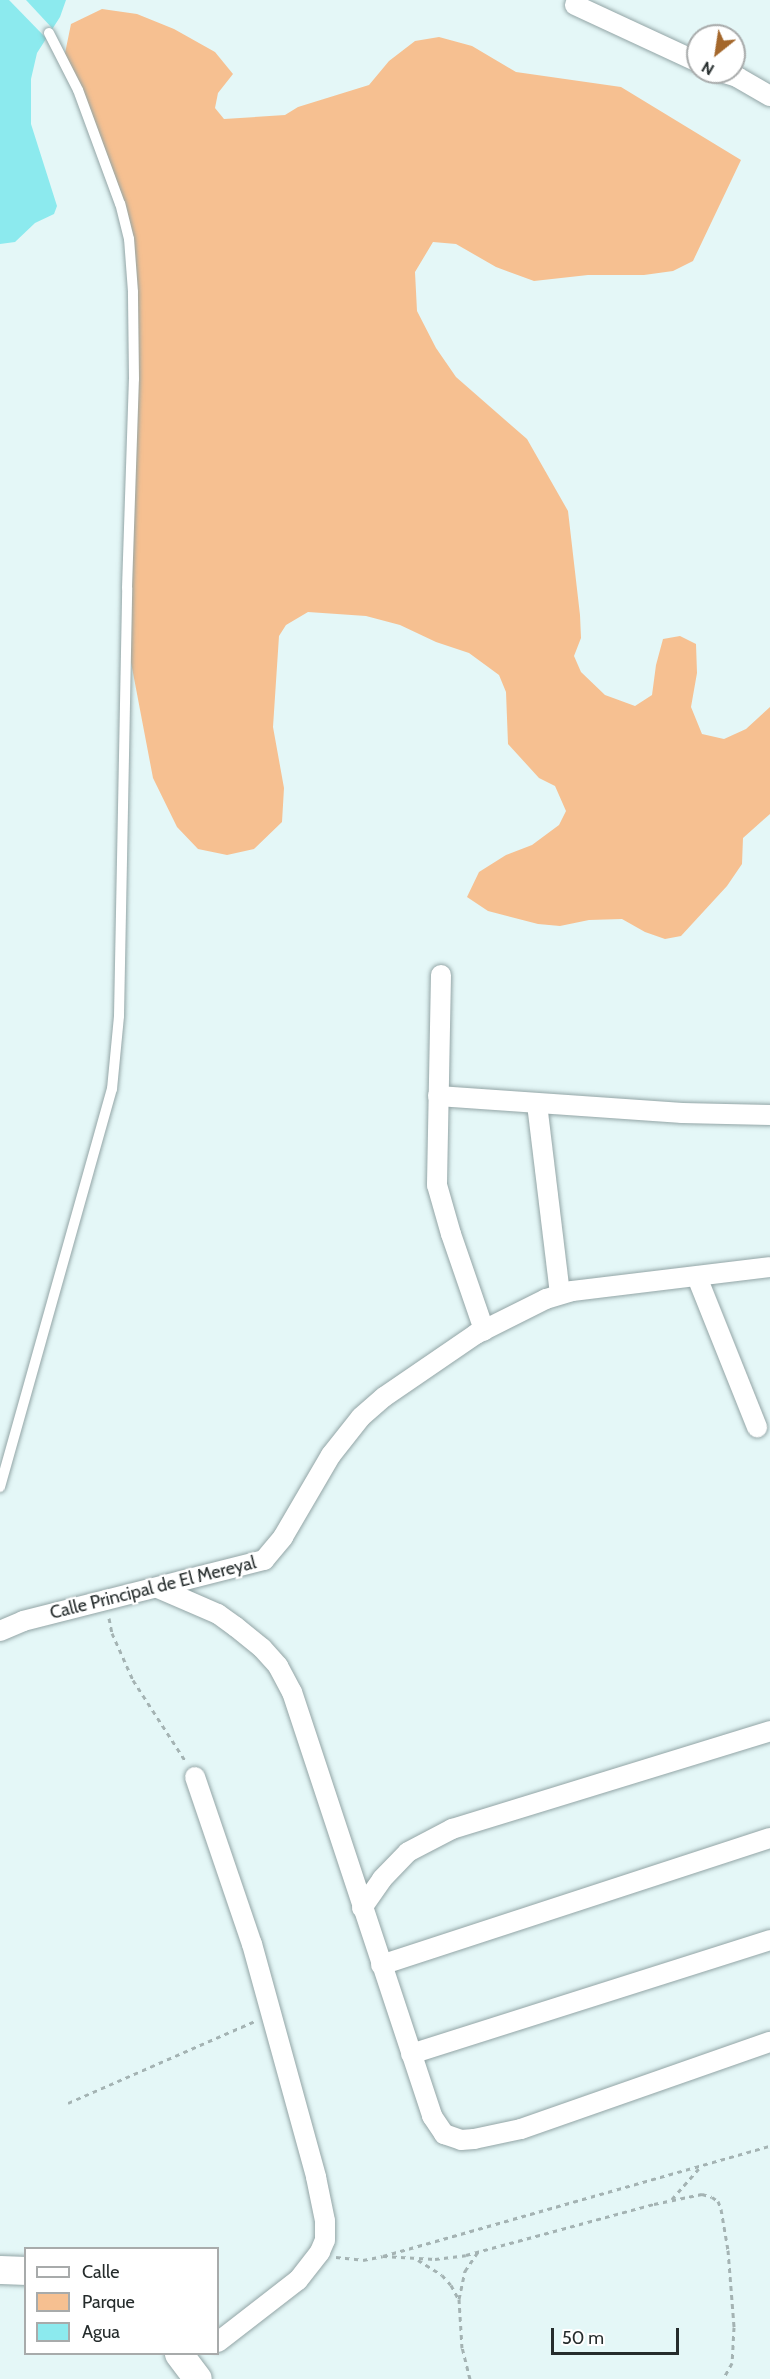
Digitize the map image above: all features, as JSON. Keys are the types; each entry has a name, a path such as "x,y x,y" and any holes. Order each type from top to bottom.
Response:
{"street":[{"path":"575,5 686,56"},
{"path":"746,82 770,96"},
{"path":"441,975 437,1185 484,1330"},
{"path":"438,1096 682,1113 770,1115"},
{"path":"537,1104 560,1294"},
{"name":"Calle Principal de El Mereyal","path":"0,1631 23,1621 264,1560 283,1538 332,1455 361,1417 418,1373 484,1330 560,1294 770,1267"},
{"path":"697,1277 757,1427"},
{"path":"158,1588 218,1614 262,1648 278,1666 296,1703 432,2116 444,2134 461,2140 491,2137 520,2129 770,2042"},
{"path":"362,1908 382,1879 408,1852 452,1829 770,1731"},
{"path":"195,1777 236,1892 318,2188 325,2221 325,2240 320,2252 287,2291 219,2341"},
{"path":"381,1965 770,1838"},
{"path":"411,2054 770,1940"}],"lane":[{"path":"0,1487 112,1089 119,1016 127,588 134,379 134,292 129,238 120,204 78,90 49,33"}],"path":[{"path":"106,1601 112,1633 134,1680 195,1777"},
{"path":"68,2103 270,2014"},
{"path":"320,2252 342,2259 363,2260 383,2256 770,2145"},
{"path":"671,2200 702,2165"},
{"path":"383,2256 435,2259 478,2252 671,2200 702,2194 718,2201 728,2250 734,2352 728,2373 723,2379"},
{"path":"470,2379 462,2348 459,2299 465,2271 478,2252"},
{"path":"415,2259 452,2285 459,2299"}],"green space":[{"path":"102,9 137,14 174,29 215,52 233,74 218,93 215,108 224,119 285,115 298,107 369,85 389,61 415,41 439,37 472,46 516,72 621,87 741,160 693,261 673,271 644,275 588,275 534,281 496,267 456,244 433,242 415,272 417,311 436,348 456,377 527,439 568,511 581,638 574,656 581,672 605,695 635,706 652,695 656,665 663,639 680,636 696,644 697,673 691,707 702,734 724,739 746,729 770,707 770,814 743,838 742,864 727,886 681,936 665,939 645,932 622,919 589,920 560,926 538,924 488,911 467,897 479,872 506,855 532,845 559,825 566,811 555,786 539,778 508,744 506,692 499,675 469,653 436,642 400,625 366,616 308,612 286,625 279,636 273,727 284,788 282,822 254,849 227,855 198,849 177,827 153,778 126,636 134,379 129,239 63,63 71,24"}],"water":[{"path":"0,0 66,0 60,17 37,53 31,79 31,124 57,206 54,214 35,223 15,242 0,244"}],"pier":[{"path":"9,0 26,0 52,28 46,38"}]}
